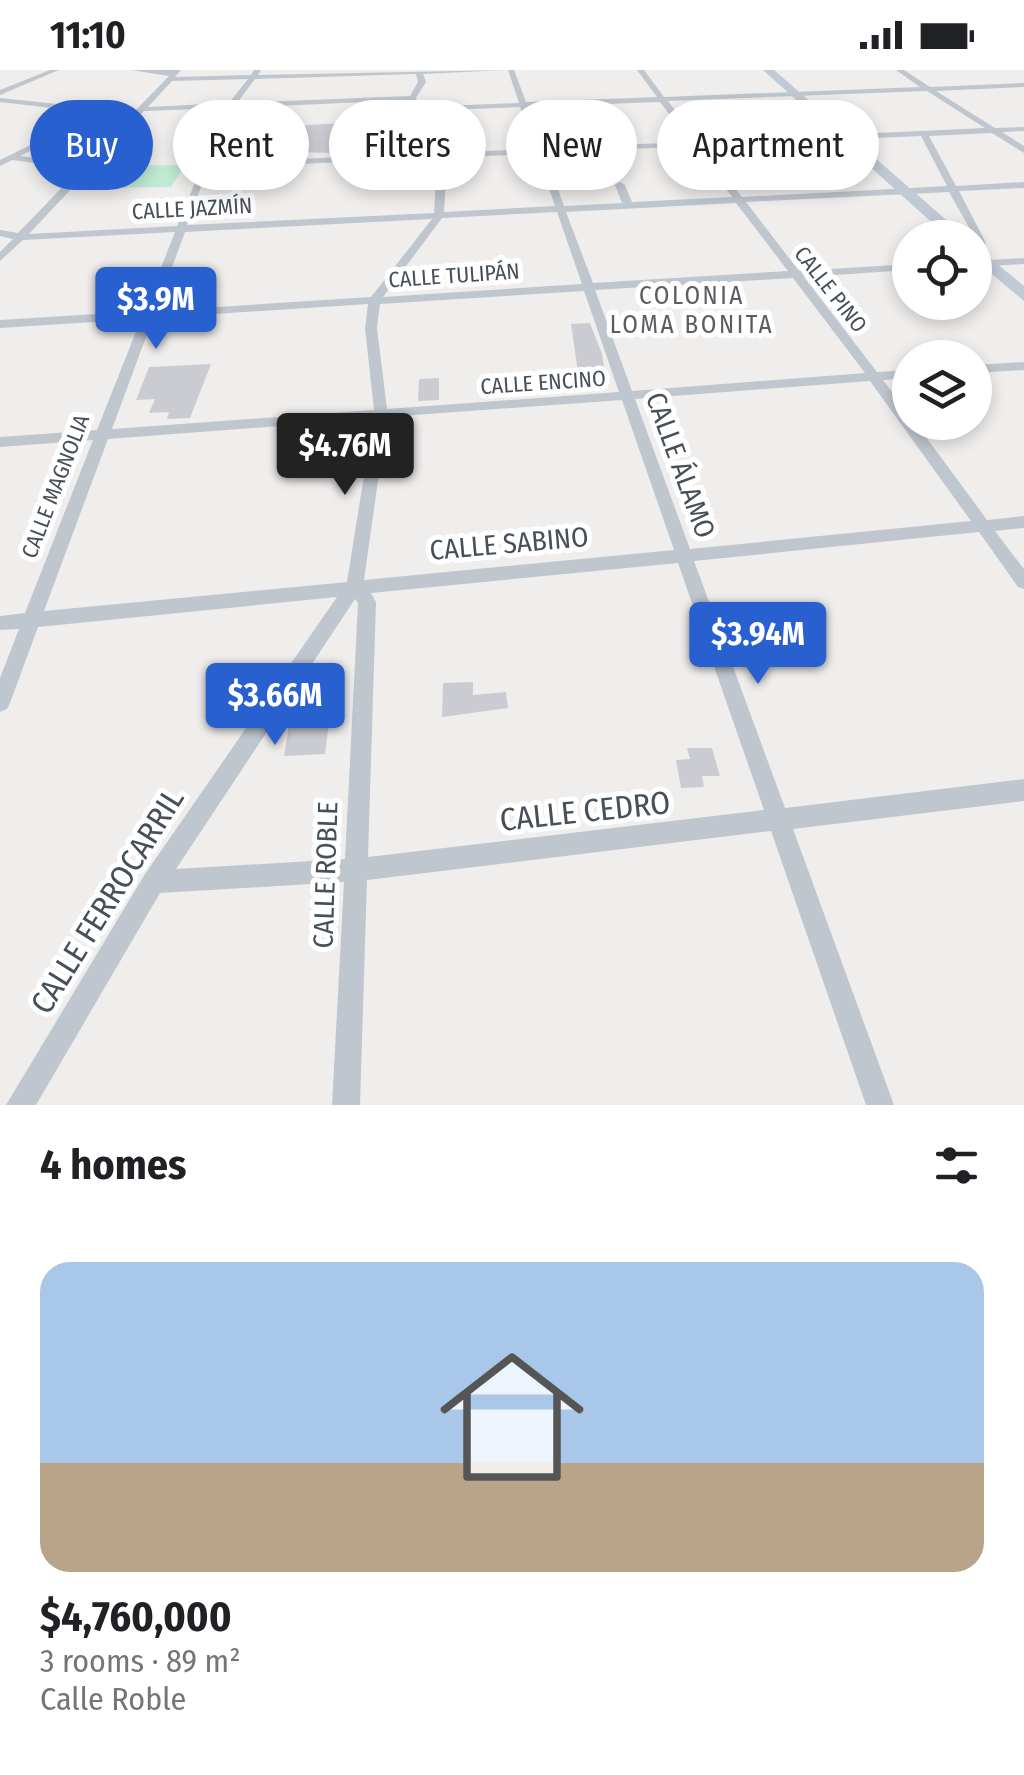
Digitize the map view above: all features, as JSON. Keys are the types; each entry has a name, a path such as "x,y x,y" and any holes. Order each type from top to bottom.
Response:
{"street":[{"path":"0,97 56,70"},
{"path":"134,70 175,74 502,70"},
{"name":"CALLE ÁLAMO","path":"511,70 521,100"},
{"name":"CALLE PINO","path":"640,70 659,98"},
{"path":"768,70 802,100"},
{"path":"899,70 1024,150"},
{"path":"414,100 422,82 419,71"},
{"path":"152,100 175,74"},
{"name":"CALLE MAGNOLIA","path":"236,100 255,74"},
{"path":"613,100 1024,86"},
{"path":"0,97 30,101"},
{"path":"879,135 1024,129"},
{"path":"924,134 968,220"},
{"path":"4,159 30,147"},
{"path":"4,159 30,162"},
{"path":"879,169 937,220"},
{"name":"CALLE JAZMÍN","path":"0,233 21,237 1024,185"},
{"path":"0,258 65,190"},
{"name":"CALLE MAGNOLIA","path":"0,704 195,190"},
{"path":"374,301 438,216 440,190"},
{"name":"CALLE ÁLAMO","path":"554,190 880,1105"},
{"path":"622,190 628,204"},
{"name":"CALLE PINO","path":"731,190 1024,582"},
{"path":"992,258 1024,261"},
{"name":"CALLE TULIPÁN","path":"0,324 892,268"},
{"path":"992,269 1024,296"},
{"name":"CALLE ROBLE","path":"346,1105 367,602 354,585 381,414 370,328 374,301"},
{"path":"992,369 1024,366"},
{"name":"CALLE ENCINO","path":"0,442 892,376"},
{"name":"CALLE SABINO","path":"0,622 1024,522"},
{"name":"CALLE FERROCARRIL","path":"20,1105 153,882 354,585"},
{"name":"CALLE CEDRO","path":"153,882 354,870 1024,790"}],"green space":[{"path":"153,165 173,165 171,187 153,187"}],"building":[{"path":"329,124 329,153 309,152 309,125"},
{"path":"590,323 605,372 578,372 571,324"},
{"path":"211,364 190,418 167,419 169,412 149,413 155,399 136,400 149,367"},
{"path":"439,378 439,400 418,401 419,379"},
{"path":"473,682 473,695 506,692 508,708 442,717 443,683"},
{"path":"305,689 333,690 325,754 284,756 290,719 297,718"},
{"path":"687,748 712,748 720,776 702,776 704,787 681,788 676,760 690,759"}],"district":[{"name":"COLONIA LOMA BONITA","path":"692,310"}]}
